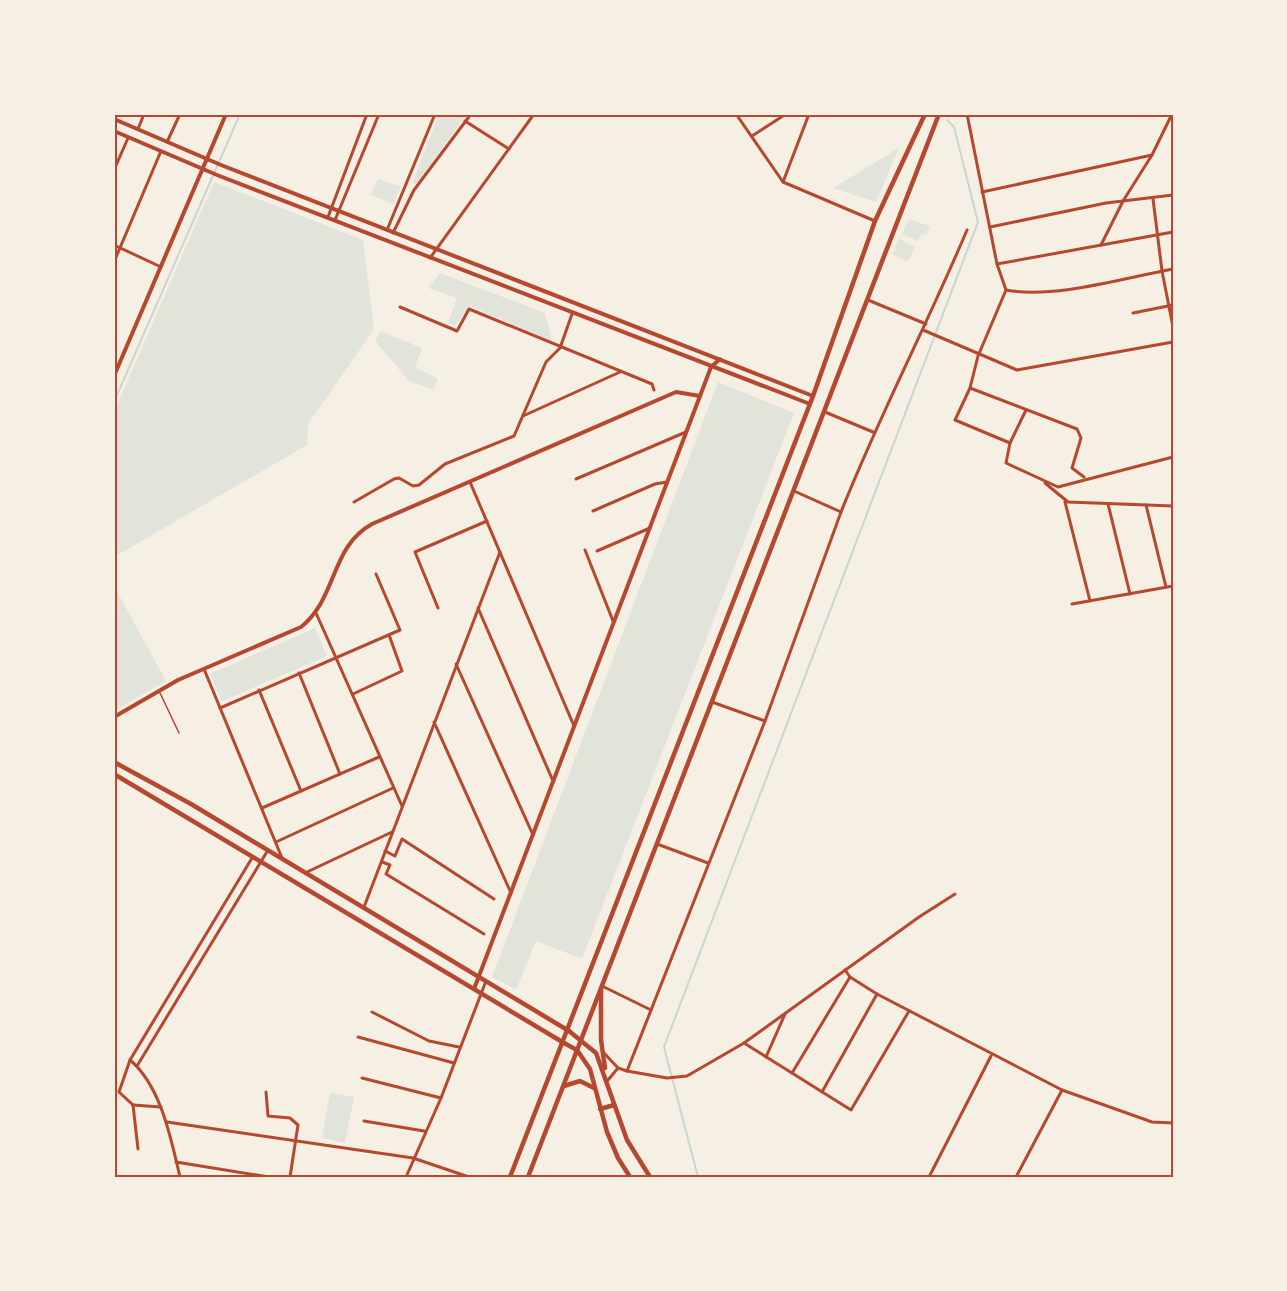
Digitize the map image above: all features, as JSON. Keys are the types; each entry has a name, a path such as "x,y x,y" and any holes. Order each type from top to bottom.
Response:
{"main road":[{"path":"510,1177 569,1031 810,404 875,221 924,114"},
{"path":"528,1177 939,114"},
{"path":"114,762 307,872 569,1031 596,1053 608,1080"},
{"path":"114,774 577,1050 590,1069 600,1109 618,1158 630,1177"},
{"path":"416,954 421,942"},
{"path":"601,987 602,1051 614,1105 627,1140 650,1177"},
{"path":"564,1086 580,1081 595,1090"},
{"path":"600,1109 614,1105"}],"street":[{"path":"138,129 144,114"},
{"path":"167,142 180,114"},
{"path":"114,376 226,114"},
{"path":"328,217 367,114"},
{"path":"335,220 378,114"},
{"path":"387,230 435,114"},
{"path":"393,233 414,190 471,114"},
{"path":"430,258 534,114"},
{"path":"736,114 783,182 875,221"},
{"path":"752,136 786,114"},
{"path":"783,182 809,114"},
{"path":"967,114 997,264 1006,291 978,356 970,388 955,420 1010,443"},
{"path":"1101,246 1123,201 1152,155 1172,114"},
{"path":"114,119 232,170 782,382 813,396"},
{"path":"465,121 509,149"},
{"path":"114,131 209,172 810,404"},
{"path":"114,170 128,138"},
{"path":"114,262 162,152"},
{"path":"982,192 1152,155"},
{"path":"228,179 232,170"},
{"path":"406,186 414,190"},
{"path":"990,228 1123,201 1173,195"},
{"path":"1153,199 1162,271 1172,305 1173,327"},
{"path":"627,1071 765,721 841,512 873,432 926,324 968,230"},
{"path":"997,264 1173,232"},
{"path":"114,245 162,267"},
{"path":"1006,291 1021,293 1065,290 1173,268"},
{"path":"868,300 926,324"},
{"path":"1132,313 1172,305"},
{"path":"399,307 457,331 469,309 652,384 654,390"},
{"path":"354,502 394,479 399,478 413,486 419,485 445,464 514,436 546,362 560,348 572,314"},
{"path":"923,330 978,356 1017,370 1173,342"},
{"path":"474,989 711,367 720,359"},
{"path":"114,361 120,363"},
{"path":"523,416 620,372"},
{"path":"778,392 782,382"},
{"path":"970,388 1080,432 1072,468 1086,477"},
{"path":"114,717 158,690 293,632 316,613 327,597 344,551 358,534 372,524 676,392 700,396"},
{"path":"1026,410 1010,443 1006,463 1058,487 1086,477 1173,457"},
{"path":"825,412 873,432"},
{"path":"576,479 686,432"},
{"path":"1042,479 1065,500 1090,600"},
{"path":"470,482 574,726"},
{"path":"593,510 655,484 667,482"},
{"path":"794,491 841,512"},
{"path":"1065,500 1173,506"},
{"path":"1108,504 1130,594"},
{"path":"1146,505 1166,587"},
{"path":"438,608 414,552 487,521"},
{"path":"597,552 650,528"},
{"path":"585,550 613,621"},
{"path":"364,908 500,552"},
{"path":"220,708 400,630 376,574"},
{"path":"1072,604 1173,585"},
{"path":"478,608 553,781"},
{"path":"316,613 402,806"},
{"path":"352,694 402,671 389,635"},
{"path":"456,664 533,835"},
{"path":"204,669 282,858"},
{"path":"299,673 340,774"},
{"path":"259,690 301,792"},
{"path":"712,702 765,721"},
{"path":"434,720 511,893"},
{"path":"262,808 379,757"},
{"path":"276,842 393,788"},
{"path":"307,872 392,832"},
{"path":"484,934 386,874 402,840 494,899"},
{"path":"657,844 708,863"},
{"path":"137,1066 268,850"},
{"path":"385,851 395,856"},
{"path":"119,1092 130,1060 253,856"},
{"path":"381,861 390,866"},
{"path":"602,1051 618,1068 678,1079 744,1043 955,894"},
{"path":"186,967 194,971"},
{"path":"845,970 850,977 877,994 1062,1090 1152,1122 1173,1123"},
{"path":"792,1073 850,977"},
{"path":"406,1177 424,1131 441,1098 486,981"},
{"path":"601,987 651,1010"},
{"path":"822,1092 877,994"},
{"path":"744,1043 851,1110 909,1011"},
{"path":"372,1012 429,1041 459,1047"},
{"path":"766,1057 786,1012"},
{"path":"358,1037 454,1063"},
{"path":"929,1177 992,1055"},
{"path":"130,1060 137,1066 161,1107 167,1122 180,1177"},
{"path":"608,1080 618,1068"},
{"path":"362,1078 441,1098"},
{"path":"114,1090 134,1105 161,1107"},
{"path":"1016,1177 1036,1144 1062,1090"},
{"path":"266,1092 268,1116 290,1118 298,1125 290,1177"},
{"path":"134,1105 138,1149"},
{"path":"364,1121 424,1131"},
{"path":"167,1122 413,1158 469,1177"},
{"path":"176,1161 269,1177"}],"lane":[{"path":"158,690 179,733"}],"shaded area":[{"path":"439,114 467,114 416,184 412,184"},
{"path":"899,148 876,202 833,188"},
{"path":"378,179 401,187 393,204 371,195"},
{"path":"214,182 363,240 374,329 308,424 307,445 114,557 114,412"},
{"path":"909,219 930,226 926,235 921,234 918,241 902,234"},
{"path":"899,239 915,247 908,262 892,254"},
{"path":"440,273 545,313 552,341 470,306 455,325 448,323 457,298 428,288"},
{"path":"380,331 422,348 415,367 438,379 433,390 409,381 375,341"},
{"path":"718,382 794,413 582,959 536,941 516,990 492,977"},
{"path":"114,586 166,681 114,711"},
{"path":"315,628 327,656 222,701 210,674"},
{"path":"330,1093 354,1097 345,1143 322,1138"}],"waterway":[{"path":"114,402 240,114"},
{"path":"698,1177 664,1047 978,222 954,127 947,120"}]}
